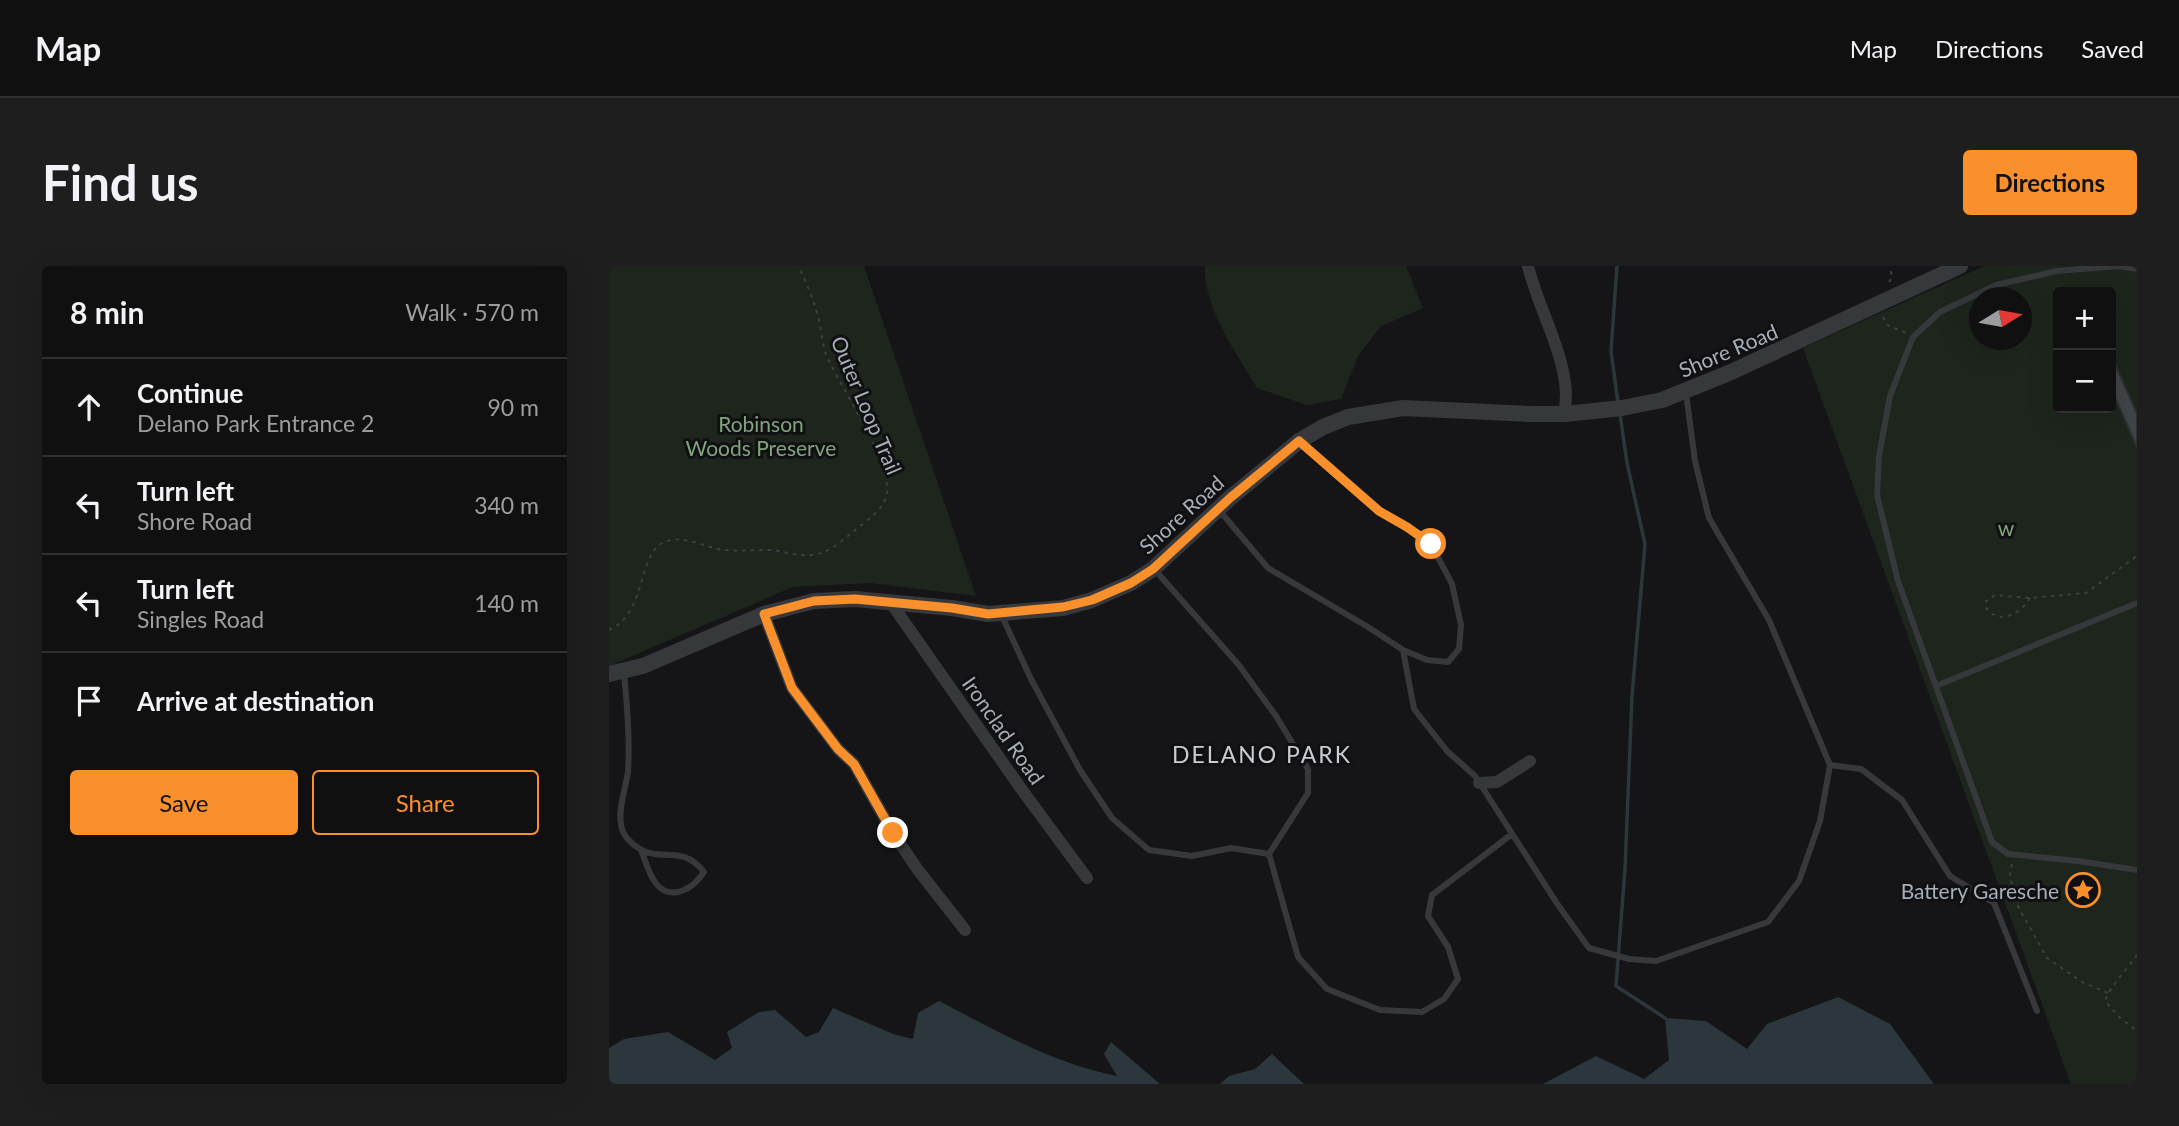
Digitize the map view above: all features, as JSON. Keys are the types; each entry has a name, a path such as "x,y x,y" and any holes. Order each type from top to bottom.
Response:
{"street":[{"path":"1528,266 1557,350 1566,391 1565,414"},
{"name":"Shore Road","path":"616,673 643,666 764,614 814,601 855,599 988,614 1063,607 1092,600 1131,583 1153,569 1218,509 1299,441 1348,417 1403,408 1565,414 1622,408 1663,400 1789,346 1961,266"},
{"name":"Ironclad Road","path":"891,603 1087,878"},
{"path":"764,614 792,688 838,749 854,764 893,833 965,930"},
{"path":"1479,783 1497,782 1530,761"}],"lane":[{"path":"2137,269 2118,266 2057,271 1996,285 1940,312 1913,337 1890,396 1879,456 1877,495 1898,581 1992,842 2008,854 2137,870"},
{"path":"1403,650 1414,709 1447,751 1475,776 1589,948 1629,959 1656,961 1768,922 1799,881 1820,821 1830,765 1769,620 1709,518 1695,461 1686,391"},
{"path":"1218,509 1268,568 1368,626 1403,650 1427,660 1448,662 1459,649 1461,625 1452,583 1431,544 1379,511 1299,441"},
{"path":"1153,569 1238,664 1276,716 1308,769 1308,793 1269,854 1298,957 1327,989 1380,1010 1422,1012 1444,999 1458,979 1448,947 1428,916 1432,895 1512,834"},
{"path":"1936,686 2137,603"},
{"path":"1001,612 1031,679 1080,770 1112,818 1149,850 1192,856 1231,848 1269,854"},
{"path":"616,673 629,744 628,773 620,823 624,835 641,850 650,873 659,888 666,893 691,888 704,872 697,863 678,855 641,850"},
{"path":"1830,765 1861,769 1902,800 1950,876 1994,903 2037,1011"}],"path":[{"name":"Outer Loop Trail","path":"609,629 621,624 632,609 649,559 658,545 669,540 683,540 723,550 823,554 875,514 886,497 884,471 825,352 817,311 798,266"},
{"path":"1884,289 1892,278 1890,266"},
{"path":"1881,312 1887,325 1913,337"},
{"path":"2030,598 2016,615 1994,615 1986,608 1986,601 1995,595 2030,598 2086,593 2137,556"},
{"path":"2014,854 2010,874 2015,901 2046,958 2082,982 2108,993"},
{"path":"2137,955 2108,993 2105,1001 2137,1031"}],"green space":[{"name":"Robinson Woods Preserve","path":"609,266 864,266 976,596 870,583 793,587 609,666"},
{"path":"1205,266 1406,266 1423,308 1381,326 1358,356 1341,399 1307,405 1257,388 1215,314 1209,298"},
{"name":"w","path":"1984,266 2137,266 2137,1084 2071,1084 1803,348"}],"shaded area":[{"path":"1838,997 1890,1024 1934,1084 1543,1084 1596,1056 1644,1079 1669,1060 1665,1018 1706,1021 1747,1049 1767,1024"},
{"path":"939,1001 1047,1054 1117,1076 1104,1054 1111,1042 1160,1084 609,1084 609,1048 624,1039 668,1032 715,1060 732,1048 727,1032 759,1012 775,1010 806,1037 819,1032 833,1008 893,1034 913,1039 918,1013"},
{"path":"1272,1054 1304,1084 1220,1084 1229,1076 1255,1069"}],"building":[{"path":"2116,366 2137,414 2137,447 2116,399"}],"waterway":[{"path":"1617,266 1611,351 1618,403"},
{"path":"1620,414 1627,463 1645,544 1632,696 1625,869 1616,986 1665,1018"}],"place":[{"name":"Battery Garesche","path":"2083,890"}],"district":[{"name":"DELANO PARK","path":"1262,754"}],"route":[{"path":"893,833 854,764 838,749 792,688 764,614 814,601 855,599 988,614 1063,607 1092,600 1131,583 1153,569 1230,498 1299,441 1379,511 1431,544"}]}
